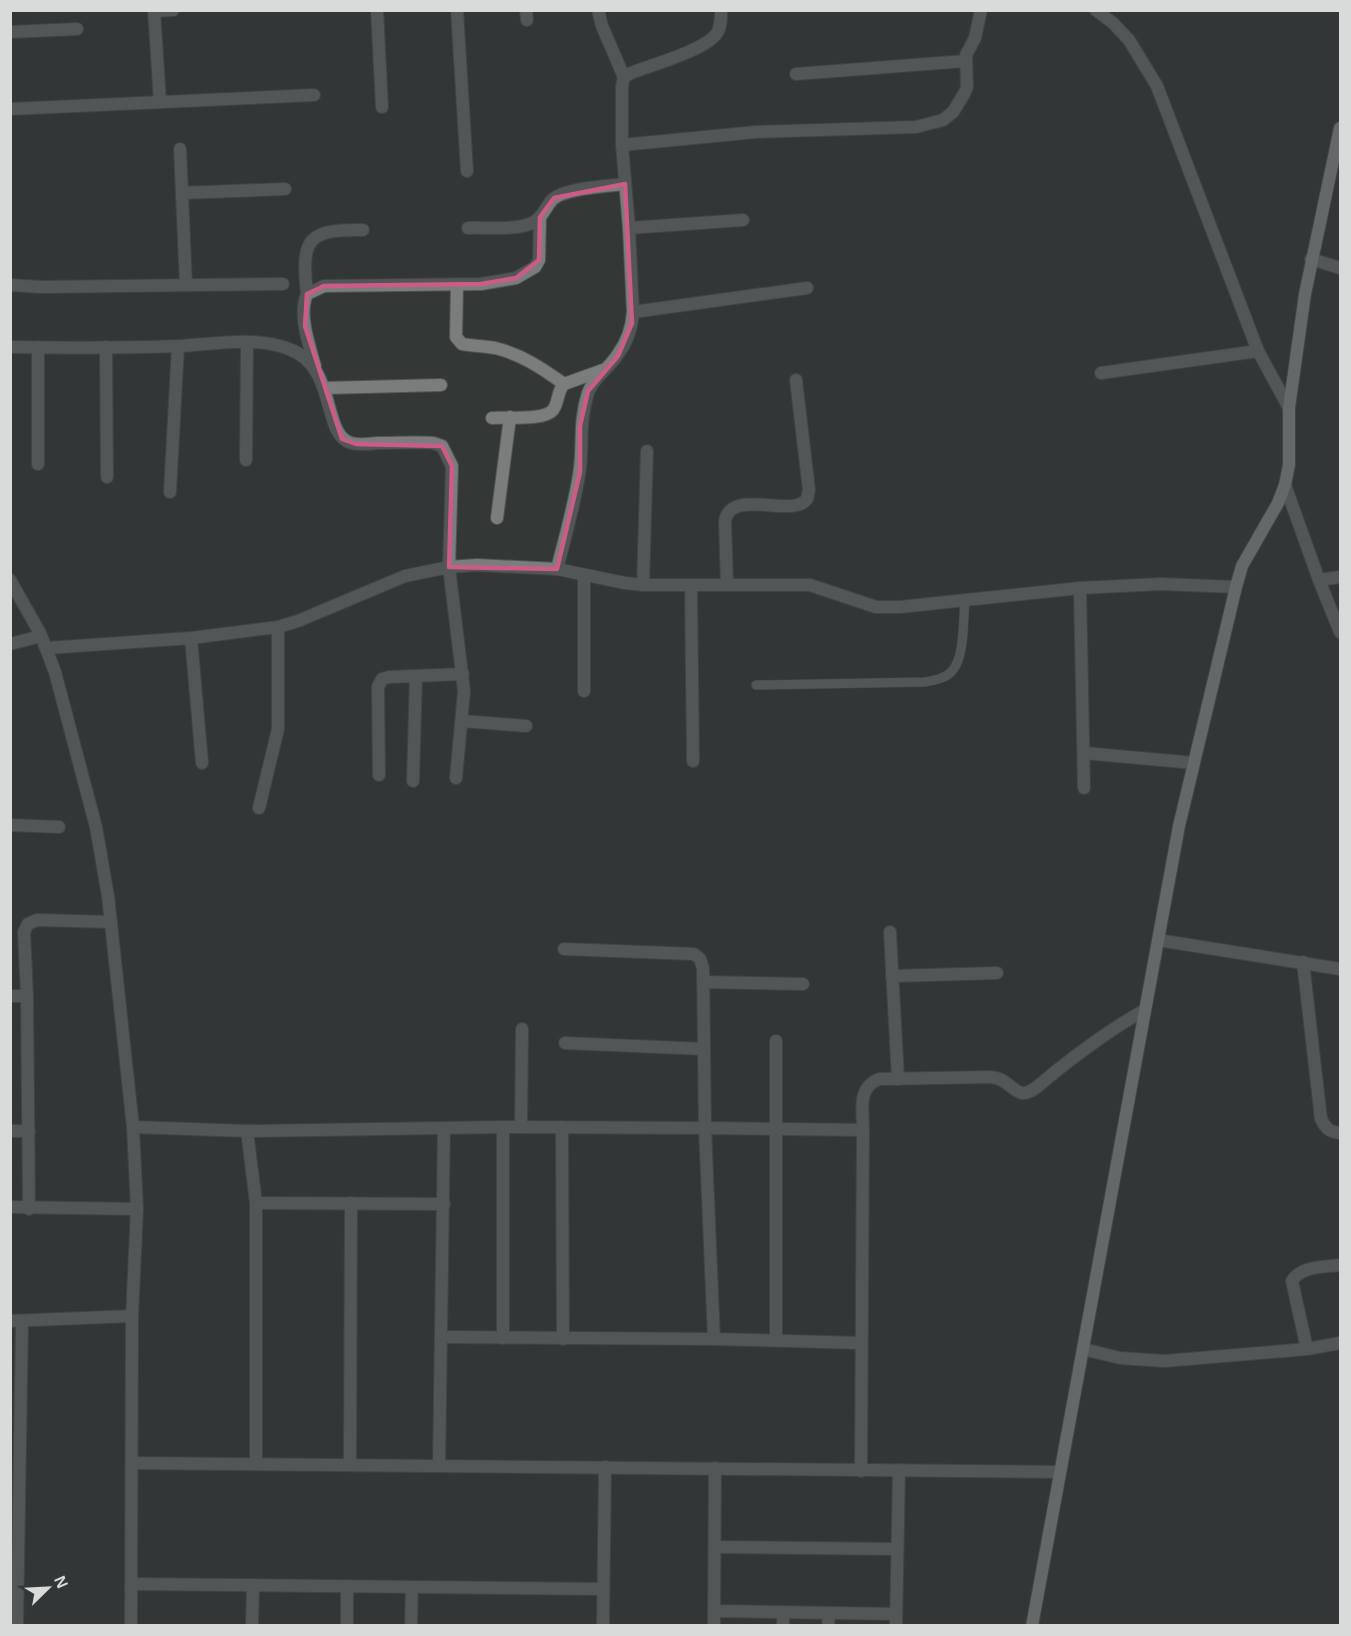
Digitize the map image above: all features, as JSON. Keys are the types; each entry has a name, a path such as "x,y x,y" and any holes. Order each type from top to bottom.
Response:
{"street":[{"path":"160,102 154,11 172,10"},
{"path":"377,10 382,107"},
{"path":"457,10 467,171"},
{"path":"557,569 580,472 580,426 584,407 594,379 618,356 627,339 633,312 630,228 622,145 621,95 624,77 602,26 598,10"},
{"path":"624,77 711,40 718,32 721,10"},
{"path":"622,145 756,132 916,127 943,120 953,112 967,87 965,61 978,28 981,10"},
{"path":"1096,10 1113,23 1129,40 1157,86 1258,351 1289,408"},
{"path":"10,32 77,29"},
{"path":"796,74 965,61"},
{"path":"10,109 314,95"},
{"path":"1032,1626 1179,826 1242,566 1278,503 1286,484 1289,408 1311,259 1341,128"},
{"path":"180,148 186,285"},
{"path":"468,228 524,225 534,222 554,198 564,193 625,184"},
{"path":"182,193 285,189"},
{"path":"307,294 324,286 458,285 500,282 516,278 535,267 539,260 540,217"},
{"path":"630,228 743,220"},
{"path":"363,230 336,230 317,235 310,241 304,269 307,294 303,311 315,368 325,388 336,429 342,439 356,444 433,443 442,446 452,465 449,567 464,691 456,778"},
{"path":"1311,259 1341,268"},
{"path":"10,285 41,287 283,284"},
{"path":"458,285 456,337 458,341 462,344 488,347 509,353 541,368 564,384"},
{"path":"633,312 807,288"},
{"path":"246,460 248,343"},
{"path":"10,347 265,343 298,352 315,368"},
{"path":"170,492 178,346"},
{"path":"38,347 38,464"},
{"path":"106,347 107,477"},
{"path":"1101,373 1258,351"},
{"path":"492,418 546,415 555,407 560,388 564,384 604,369"},
{"path":"727,584 726,512 732,507 742,505 791,505 801,504 807,499 809,490 796,380"},
{"path":"325,388 441,385"},
{"path":"497,518 510,417"},
{"path":"643,585 647,451"},
{"path":"1286,484 1319,580 1341,632"},
{"path":"10,644 191,638 278,627 298,621 405,576 449,567 477,565 557,569 643,585 810,585 876,608 1080,588 1161,584 1236,586"},
{"path":"584,575 584,691"},
{"path":"1319,580 1341,577"},
{"path":"10,580 44,642 56,672 96,827 111,922 133,1127 137,1209 132,1316 131,1626"},
{"path":"691,586 693,761"},
{"path":"1080,588 1084,788"},
{"path":"259,808 279,729 278,627"},
{"path":"191,638 202,763"},
{"path":"379,775 378,687 382,679 463,674"},
{"path":"412,781 416,676"},
{"path":"462,721 526,726"},
{"path":"1084,753 1194,764"},
{"path":"10,825 59,827"},
{"path":"29,1209 27,996 24,932 28,924 37,920 111,922"},
{"path":"890,932 898,1079"},
{"path":"1158,939 1341,969"},
{"path":"564,949 694,954 700,959 703,982 705,1128 714,1339"},
{"path":"1304,962 1322,1119 1325,1127 1331,1132 1341,1132"},
{"path":"892,976 997,973"},
{"path":"703,982 803,984"},
{"path":"10,996 27,996"},
{"path":"861,1471 863,1097 866,1087 879,1079 1000,1077 1019,1093 1025,1093 1038,1086 1104,1033 1145,1010"},
{"path":"521,1127 522,1029"},
{"path":"776,1340 777,1041"},
{"path":"565,1043 704,1048"},
{"path":"133,1127 247,1131 503,1127 863,1130"},
{"path":"503,1127 503,1338"},
{"path":"562,1127 563,1339"},
{"path":"439,1466 444,1128"},
{"path":"10,1131 29,1131"},
{"path":"247,1131 256,1203 256,1464"},
{"path":"256,1203 444,1204"},
{"path":"350,1465 351,1203"},
{"path":"10,1208 137,1209"},
{"path":"1308,1349 1292,1281 1296,1274 1304,1270 1341,1265"},
{"path":"17,1626 16,1321 132,1316"},
{"path":"441,1337 714,1339 861,1343"},
{"path":"1083,1349 1120,1358 1164,1360 1308,1349 1341,1342"},
{"path":"132,1463 1060,1472"},
{"path":"603,1626 604,1467"},
{"path":"714,1626 715,1468"},
{"path":"714,1611 783,1612 829,1619 896,1620 899,1470"},
{"path":"715,1547 897,1549"},
{"path":"131,1584 603,1589"},
{"path":"252,1626 253,1586"},
{"path":"347,1626 348,1587"},
{"path":"411,1587 411,1626"},
{"path":"783,1612 783,1626"}],"lane":[{"path":"756,685 925,682 942,678 952,671 960,656 964,600"}],"highlighted area":[{"path":"625,184 632,323 618,356 588,391 580,426 580,472 557,569 449,567 452,466 442,446 356,444 342,439 305,326 307,294 324,286 481,284 516,278 539,260 540,217 554,198"}]}
